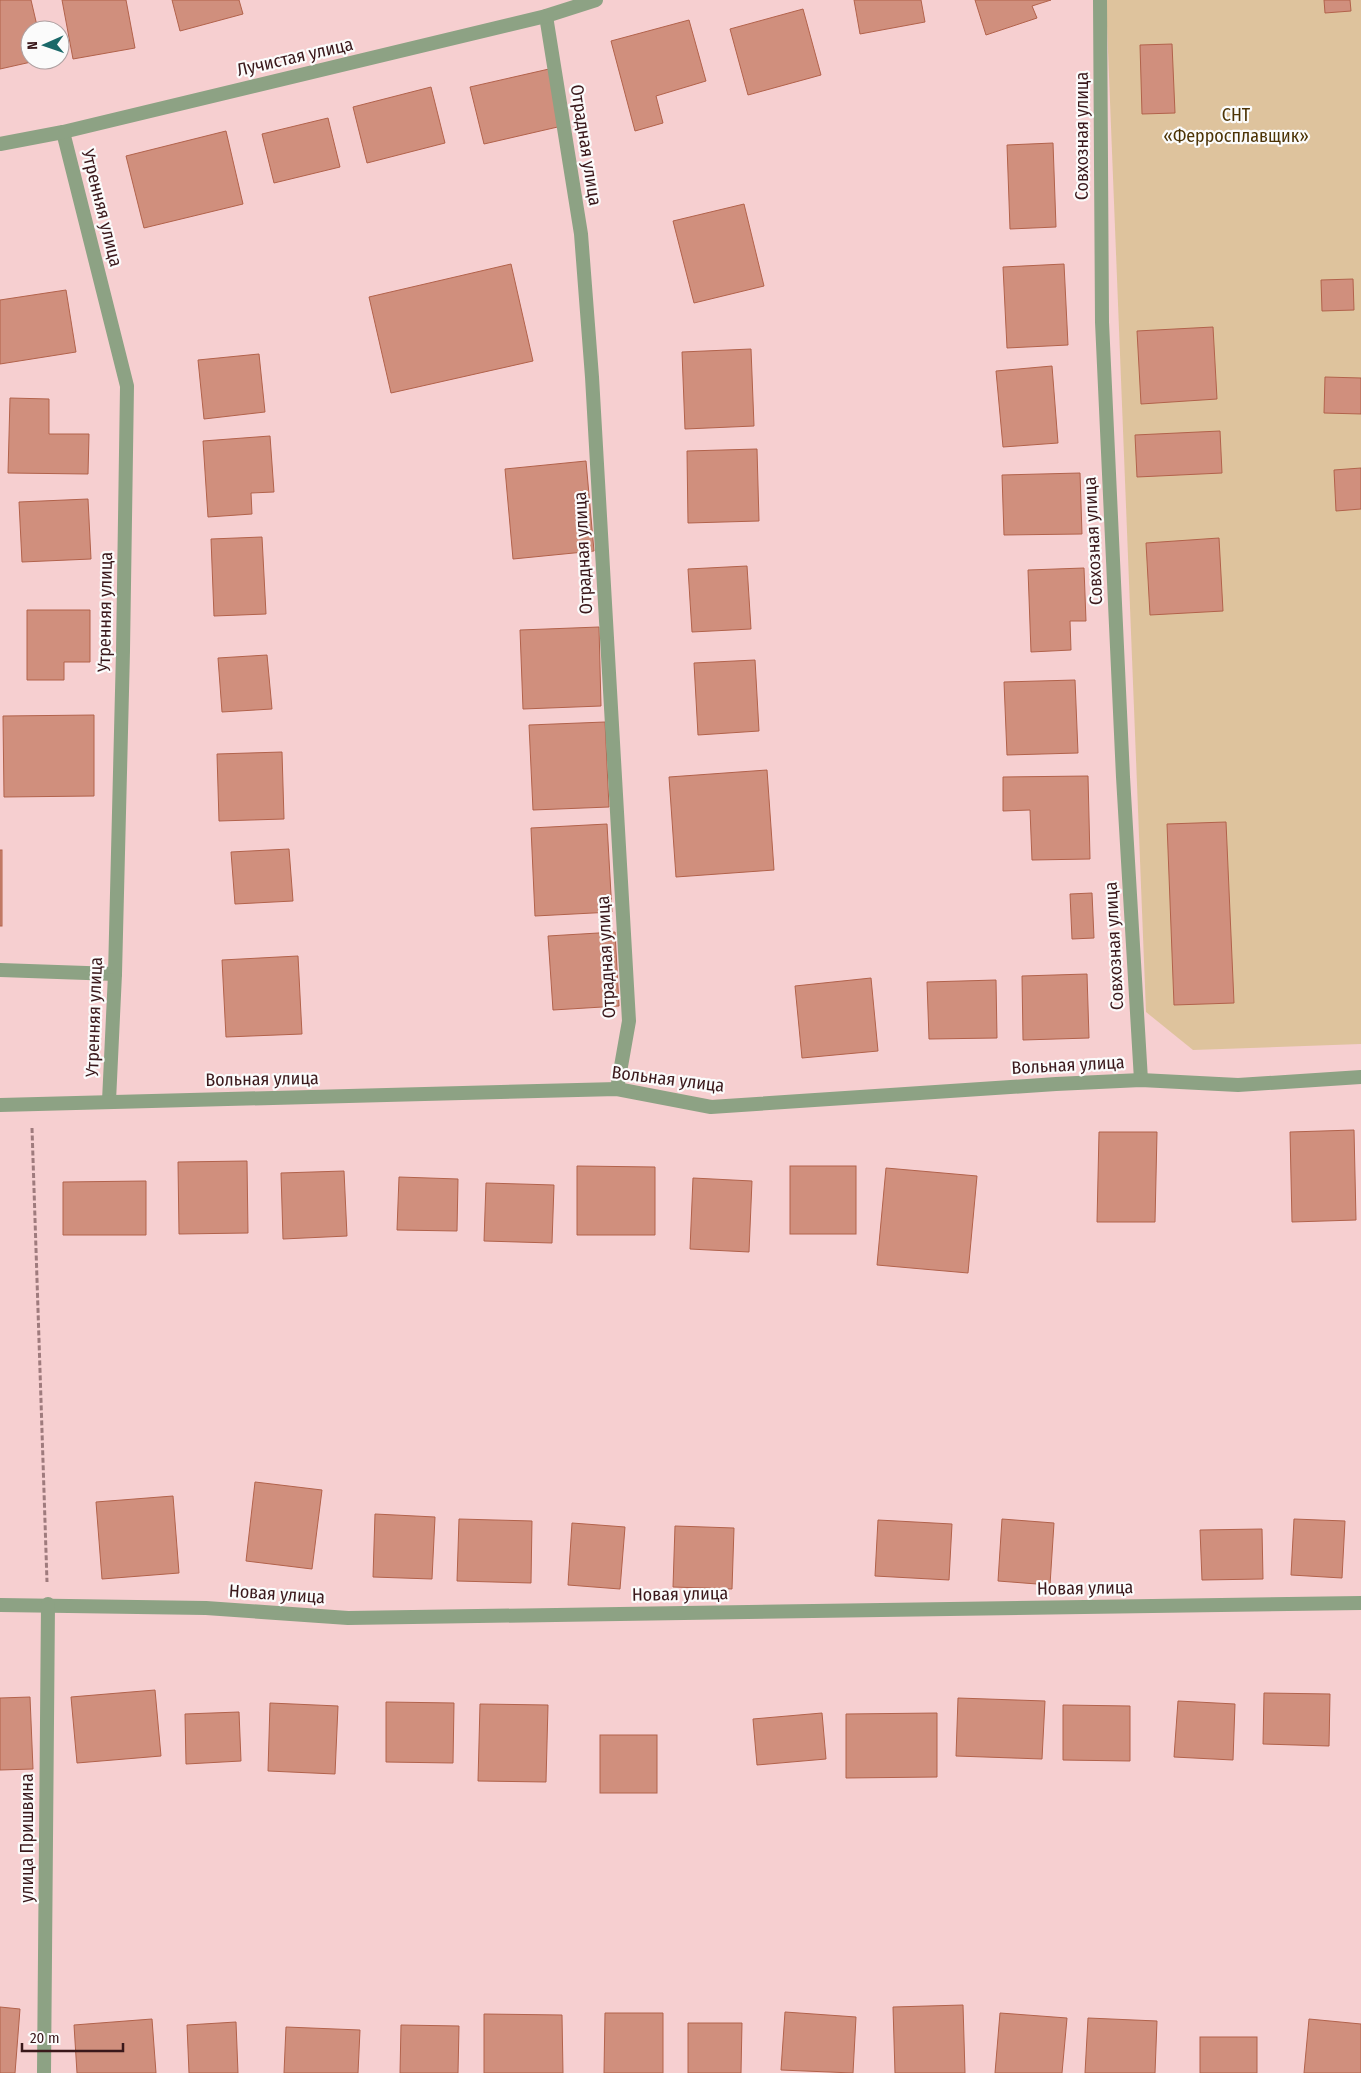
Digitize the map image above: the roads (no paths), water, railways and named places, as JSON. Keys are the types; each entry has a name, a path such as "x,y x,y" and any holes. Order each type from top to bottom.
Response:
{"street":[{"name":"Лучистая улица","path":"0,144 63,132 546,16 596,0"},
{"name":"Совхозная улица","path":"1100,0 1102,322 1123,777 1141,1080"},
{"name":"Отрадная улица","path":"546,16 581,234 591,368 629,1021 617,1089"},
{"name":"Утренняя улица","path":"63,132 128,386 115,974 109,1101"},
{"path":"0,970 115,974"},
{"name":"Вольная улица","path":"0,1105 617,1089 711,1107 1141,1080 1238,1085 1361,1077"},
{"name":"Новая улица","path":"0,1605 48,1604 206,1608 348,1618 1361,1603"},
{"name":"улица Пришвина","path":"44,2073 48,1604"}],"park label":[{"name":"СНТ «Ферросплавщик»","path":"1236,125"}]}
